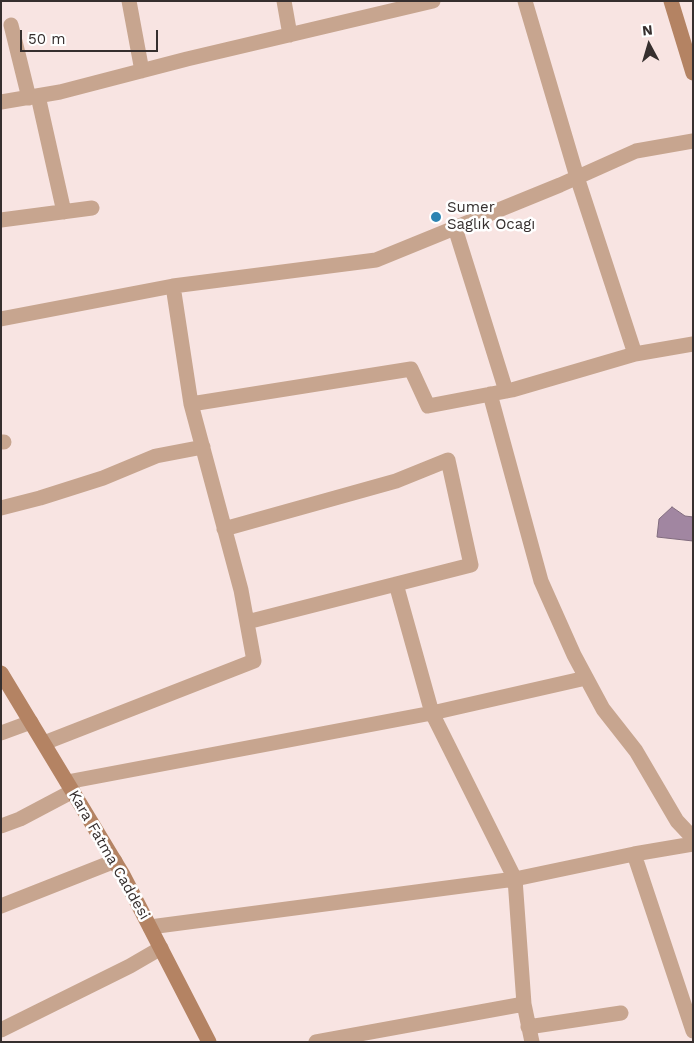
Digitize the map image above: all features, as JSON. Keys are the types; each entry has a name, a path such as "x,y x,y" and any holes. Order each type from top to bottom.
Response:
{"main road":[{"path":"671,1 693,72"},
{"name":"Kara Fatma Caddesi","path":"1,673 115,861 209,1042"}],"street":[{"path":"129,1 142,70"},
{"path":"284,1 290,35"},
{"path":"1,102 60,92 142,70 290,35 395,6 433,1"},
{"path":"526,1 577,178 635,354"},
{"path":"11,25 33,97 64,212"},
{"path":"1,319 173,286 376,260 577,178 636,151 693,141"},
{"path":"1,220 92,208"},
{"path":"455,228 506,391"},
{"path":"44,743 254,661 241,590 191,404 173,286"},
{"path":"191,404 411,369 428,406 506,391 635,354 693,344"},
{"path":"490,394 541,581 574,655 603,709 636,751 677,821 693,838"},
{"path":"1,508 103,478 156,456 203,448"},
{"path":"224,529 396,481 448,460 471,565 247,622"},
{"path":"396,584 432,713 516,879 524,1004 532,1042"},
{"path":"1,826 20,819 70,786 432,713 586,678"},
{"path":"1,733 31,722"},
{"path":"150,927 516,879 634,854 693,844"},
{"path":"634,854 693,1031"},
{"path":"1,906 115,861"},
{"path":"1,1030 130,966 161,948"},
{"path":"316,1042 524,1004"},
{"path":"528,1027 621,1014"}],"shaded area":[{"path":"672,507 685,516 693,517 693,541 657,537 659,519"}],"place":[{"name":"Sumer Saglık Ocagı","path":"436,217"}]}
